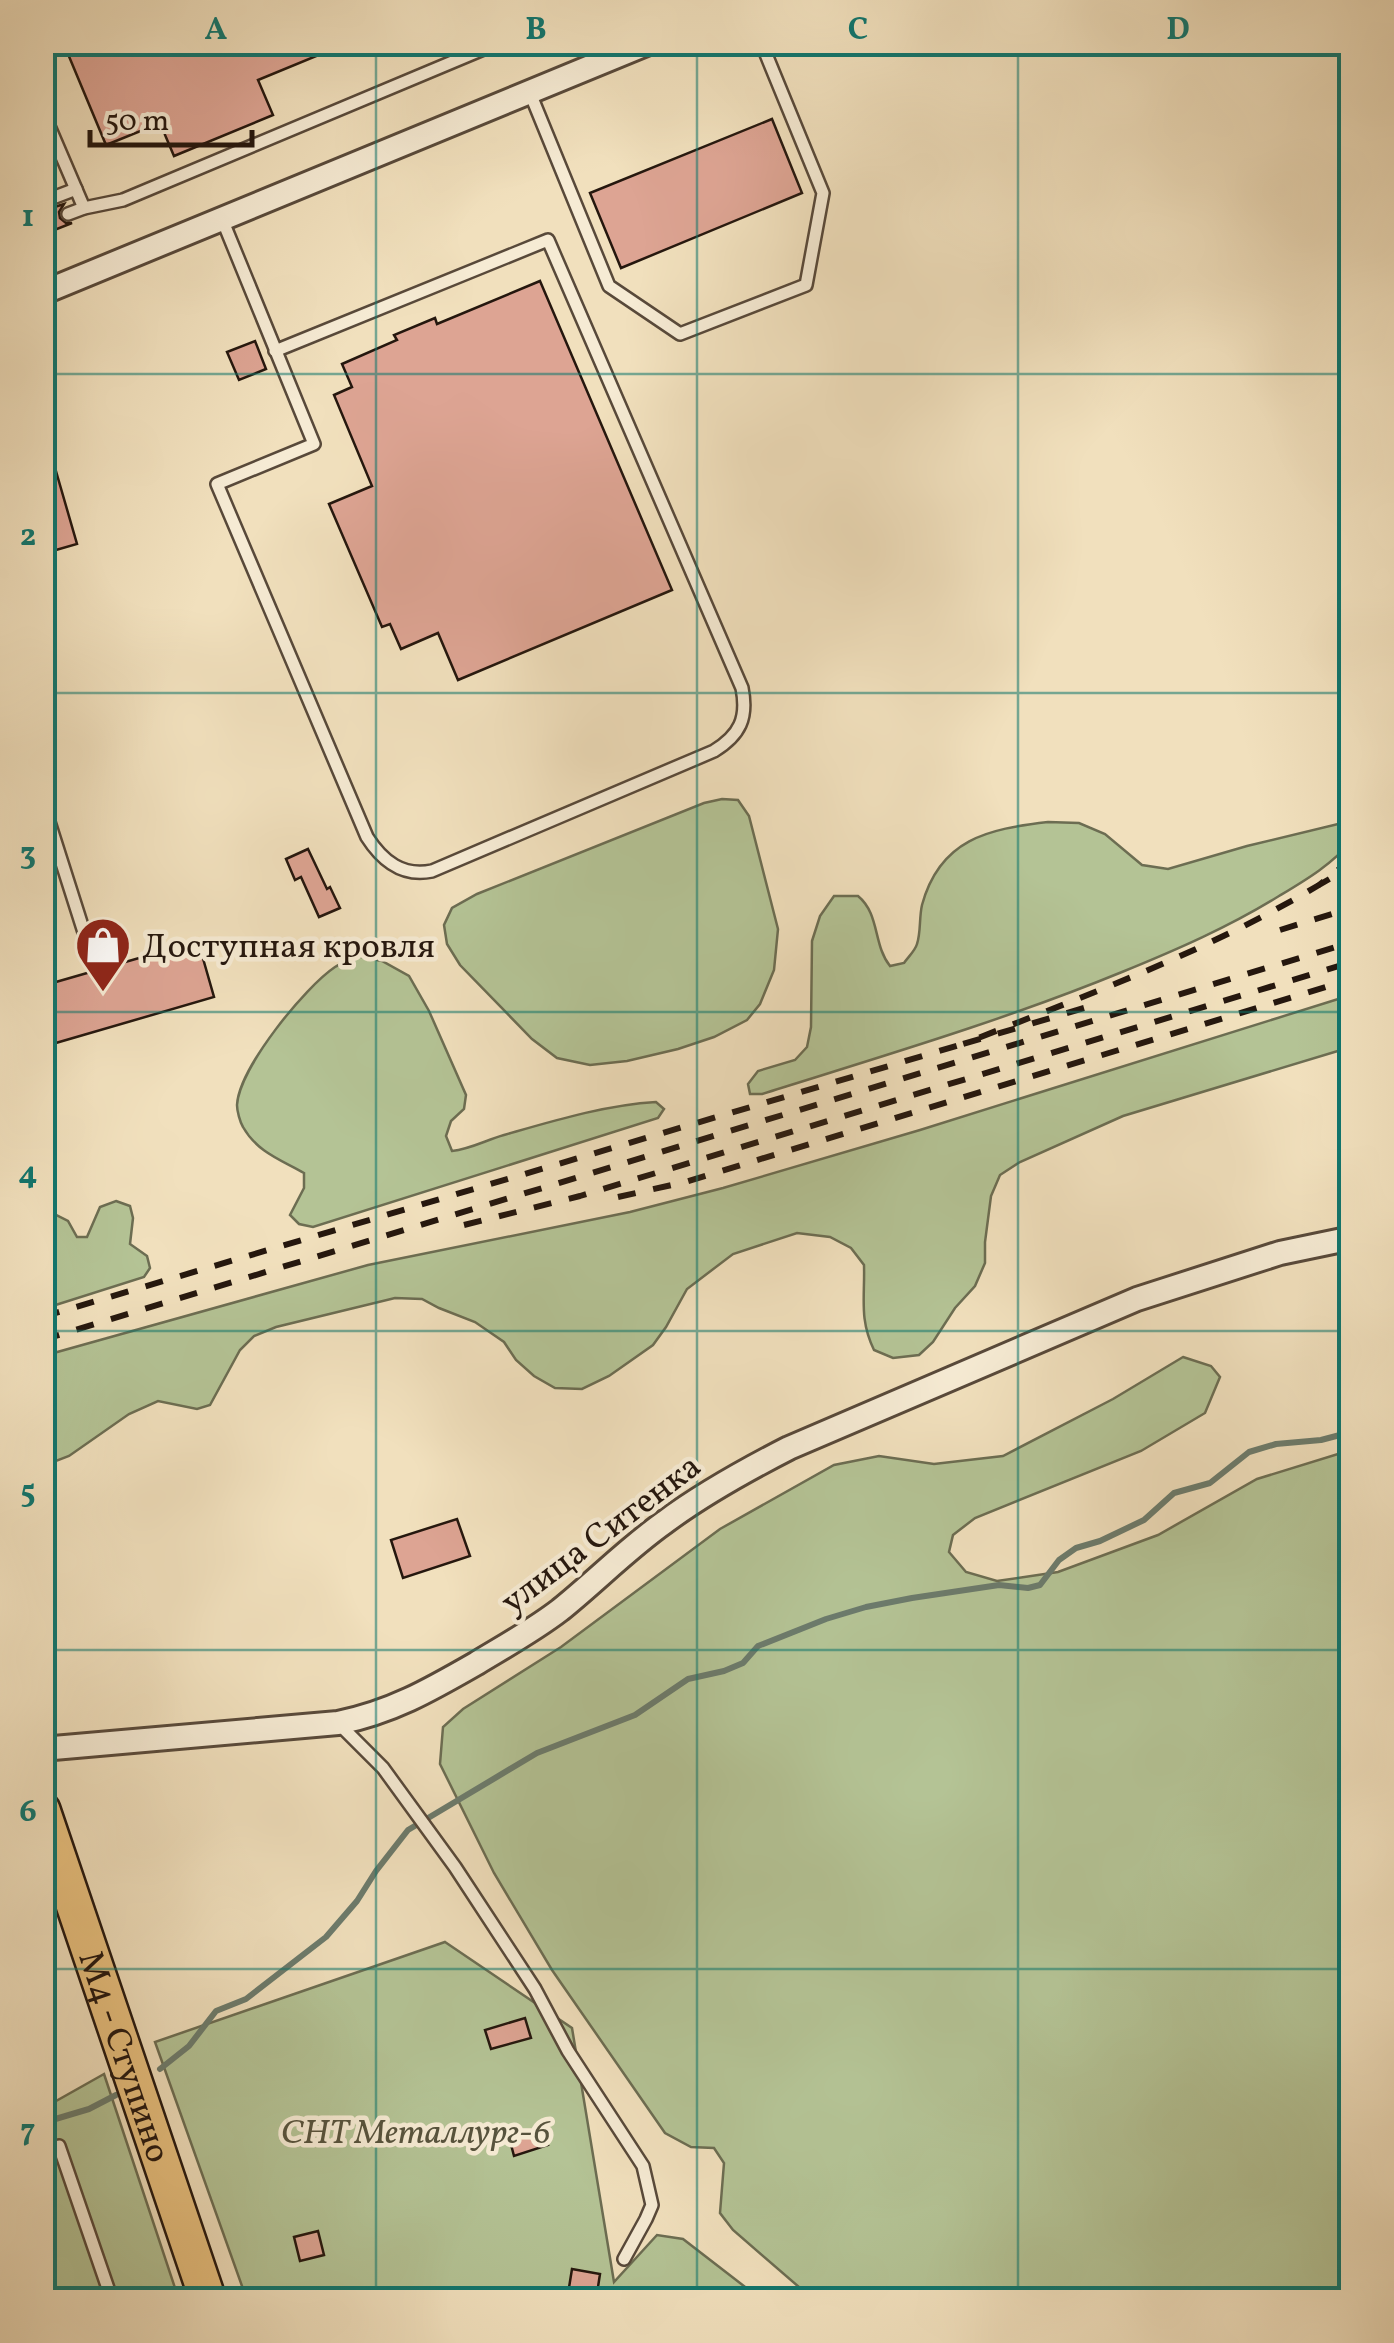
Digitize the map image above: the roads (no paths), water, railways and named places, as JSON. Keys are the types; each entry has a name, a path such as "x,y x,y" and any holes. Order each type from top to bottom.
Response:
{"main road":[{"name":"М4 - Ступино","path":"42,1810 208,2300"}],"street":[{"path":"42,293 651,42"},
{"name":"улица Ситенка","path":"42,1749 338,1723 365,1718 414,1699 557,1612 662,1523 745,1470 789,1448 1137,1299 1264,1258 1352,1238"}],"lane":[{"path":"68,214 123,200 500,42"},
{"path":"530,93 609,286 680,334 806,285 822,193 761,42"},
{"path":"42,110 84,208"},
{"path":"42,202 76,189"},
{"path":"222,219 275,351 314,444 217,484 367,837 387,862 418,874 432,871 714,751 737,732 745,704 742,688 548,240 275,351"},
{"path":"42,800 90,950"},
{"path":"338,1723 383,1768 456,1867 643,2166 652,2205 624,2259"},
{"path":"42,2150 60,2146 112,2300"}],"waterway":[{"path":"160,2069 189,2046 216,2011 246,1999 326,1937 408,1830 537,1753 635,1715 688,1679 743,1663 758,1646 826,1619 912,1598 999,1585 1040,1585 1059,1560 1076,1548 1144,1520 1174,1493 1210,1483 1249,1452 1276,1444 1321,1440 1340,1435 1352,1425"},
{"path":"42,2123 89,2109 116,2095"}],"railway":[{"path":"1352,859 1319,885 1352,866"},
{"path":"1084,1008 963,1044 1189,952 1319,885"},
{"path":"1280,930 1352,908"},
{"path":"42,1340 1352,942"},
{"path":"464,1225 580,1196 1352,962"},
{"path":"618,1197 685,1182 1352,979"},
{"path":"42,1317 963,1044"}],"place":[{"name":"Доступная кровля","path":"103,994"}],"park label":[{"name":"СНТ Металлург-6","path":"416,2131"}]}
